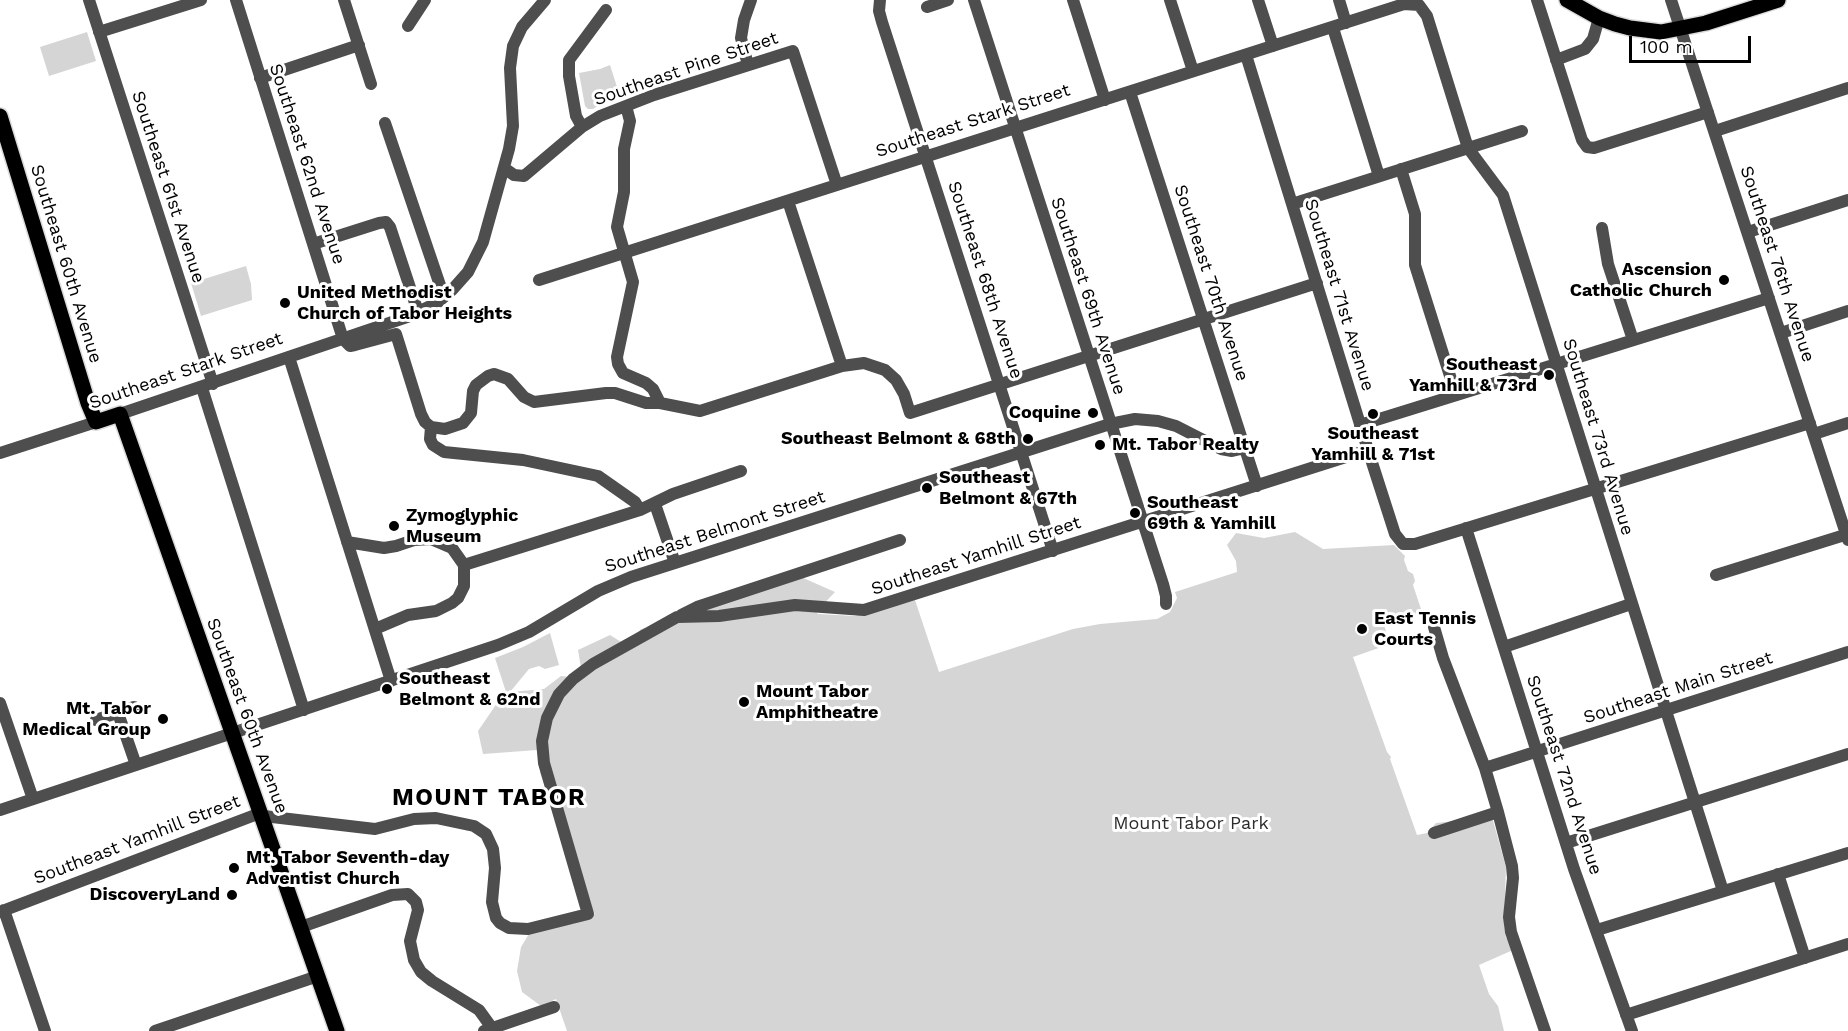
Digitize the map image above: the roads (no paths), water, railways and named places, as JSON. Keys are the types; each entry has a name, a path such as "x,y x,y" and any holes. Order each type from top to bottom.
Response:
{"main road":[{"path":"1567,0 1599,18 1647,31 1681,29 1778,0"},
{"name":"Southeast 60th Avenue","path":"0,116 96,422"},
{"name":"Southeast 60th Avenue","path":"120,414 337,1031"},
{"name":"Southeast Stark Street","path":"96,422 120,414"}],"street":[{"name":"Southeast 61st Avenue","path":"89,0 304,710"},
{"path":"99,32 201,0"},
{"name":"Southeast 62nd Avenue","path":"236,0 343,339"},
{"path":"344,0 371,84"},
{"path":"408,26 425,0"},
{"name":"Southeast Stark Street","path":"120,414 418,312 444,297 468,272 479,251 504,168 513,126 511,52 522,27 545,0"},
{"path":"748,65 741,39 744,20 751,0"},
{"name":"Southeast 68th Avenue","path":"880,0 879,11 882,22 1053,550"},
{"path":"927,7 948,0"},
{"name":"Southeast 69th Avenue","path":"974,0 1167,596 1166,604"},
{"path":"1073,0 1105,100"},
{"path":"1170,0 1193,71"},
{"path":"1258,0 1273,46"},
{"path":"1339,0 1346,23"},
{"path":"1537,0 1582,140 1587,147 1594,148 1708,112"},
{"name":"Southeast 76th Avenue","path":"1671,0 1848,536"},
{"name":"Southeast Stark Street","path":"539,280 1404,4 1419,5"},
{"name":"Southeast 73rd Avenue","path":"1419,5 1427,16 1468,148 1503,195 1724,891"},
{"path":"582,127 576,116 569,76 569,60 606,10"},
{"path":"1556,60 1585,49 1593,39 1599,18"},
{"path":"1333,28 1379,176"},
{"path":"260,78 359,45"},
{"name":"Southeast Pine Street","path":"504,168 514,175 524,176 582,127 600,116 654,95 793,51 837,185"},
{"name":"Southeast 71st Avenue","path":"1246,55 1395,534 1403,544 1415,544 1466,528"},
{"path":"1715,131 1848,88"},
{"name":"Southeast 70th Avenue","path":"1130,92 1257,486"},
{"path":"620,395 623,373 617,357 633,282 617,226 624,192 624,149 630,121 626,106"},
{"path":"386,123 444,297"},
{"path":"1292,204 1522,131"},
{"path":"1401,169 1414,213 1415,265 1455,395"},
{"path":"1748,232 1848,200"},
{"path":"788,201 842,366"},
{"path":"314,244 386,222 390,227 418,312"},
{"path":"1602,228 1608,264 1632,340"},
{"path":"343,339 350,346 396,334 425,423 431,427 446,429 463,423 471,413 473,391 476,385 494,374 508,379 524,397 534,402 606,393 646,403 660,403 700,411 842,366 864,363 885,370 902,388 910,413 1317,283"},
{"path":"1360,425 1769,298"},
{"path":"1781,333 1848,311"},
{"path":"289,357 391,681"},
{"path":"623,373 646,383 653,389 660,403"},
{"name":"Southeast Belmont Street","path":"0,810 512,639 606,587 675,563 1110,424 1135,420 1158,420 1176,426 1221,448 1232,451 1245,448"},
{"name":"Southeast Stark Street","path":"0,453 96,422"},
{"path":"1466,528 1812,428 1848,423"},
{"path":"431,427 430,440 433,445 444,452 523,460 598,476 635,502 640,510"},
{"name":"Southeast Yamhill Street","path":"2,911 248,817 262,815 375,829 414,819 436,818 474,826 486,834 493,849 495,868 492,902 500,924 509,928 528,929 588,914 544,763 542,741 545,723 560,694 578,674 612,653 678,617 719,616 795,605 861,611 1368,450"},
{"path":"464,565 640,510 673,494 741,471"},
{"path":"655,504 675,563"},
{"name":"Southeast 72nd Avenue","path":"1466,528 1566,843 1632,1031"},
{"path":"1716,575 1848,536"},
{"path":"347,542 384,548 414,540 431,539 452,548 464,565 464,586 458,598 452,603 436,610 408,615 375,629"},
{"path":"678,617 697,607 900,540"},
{"path":"1504,647 1631,604"},
{"path":"1434,627 1443,658 1485,768 1498,812 1512,866 1509,917 1511,932 1545,1031"},
{"name":"Southeast Main Street","path":"1485,768 1848,652"},
{"path":"96,720 134,707"},
{"path":"1,708 33,799"},
{"path":"118,713 136,765"},
{"path":"1566,843 1848,754"},
{"path":"1434,833 1498,812"},
{"path":"1597,930 1848,853"},
{"path":"1779,874 1805,958"},
{"path":"301,927 392,895 408,894 416,902 418,910 410,941 417,966 432,981 479,1010 488,1030 554,1007"},
{"path":"2,911 45,1031"},
{"path":"1626,1014 1848,944"},
{"path":"155,1031 318,976"}],"place":[{"name":"Ascension Catholic Church","path":"1724,280"},
{"name":"United Methodist Church of Tabor Heights","path":"285,303"},
{"name":"Southeast Yamhill & 73rd","path":"1549,375"},
{"name":"Coquine","path":"1093,413"},
{"name":"Southeast Yamhill & 71st","path":"1373,414"},
{"name":"Southeast Belmont & 68th","path":"1028,439"},
{"name":"Mt. Tabor Realty","path":"1100,445"},
{"name":"Southeast Belmont & 67th","path":"927,488"},
{"name":"Southeast 69th & Yamhill","path":"1135,513"},
{"name":"Zymoglyphic Museum","path":"394,526"},
{"name":"East Tennis Courts","path":"1362,629"},
{"name":"Southeast Belmont & 62nd","path":"387,689"},
{"name":"Mount Tabor Amphitheatre","path":"744,702"},
{"name":"Mt. Tabor Medical Group","path":"163,719"},
{"name":"Mt. Tabor Seventh-day Adventist Church","path":"234,868"},
{"name":"DiscoveryLand","path":"232,895"}],"district":[{"name":"MOUNT TABOR","path":"489,798"}],"park label":[{"name":"Mount Tabor Park","path":"1191,824"}]}
